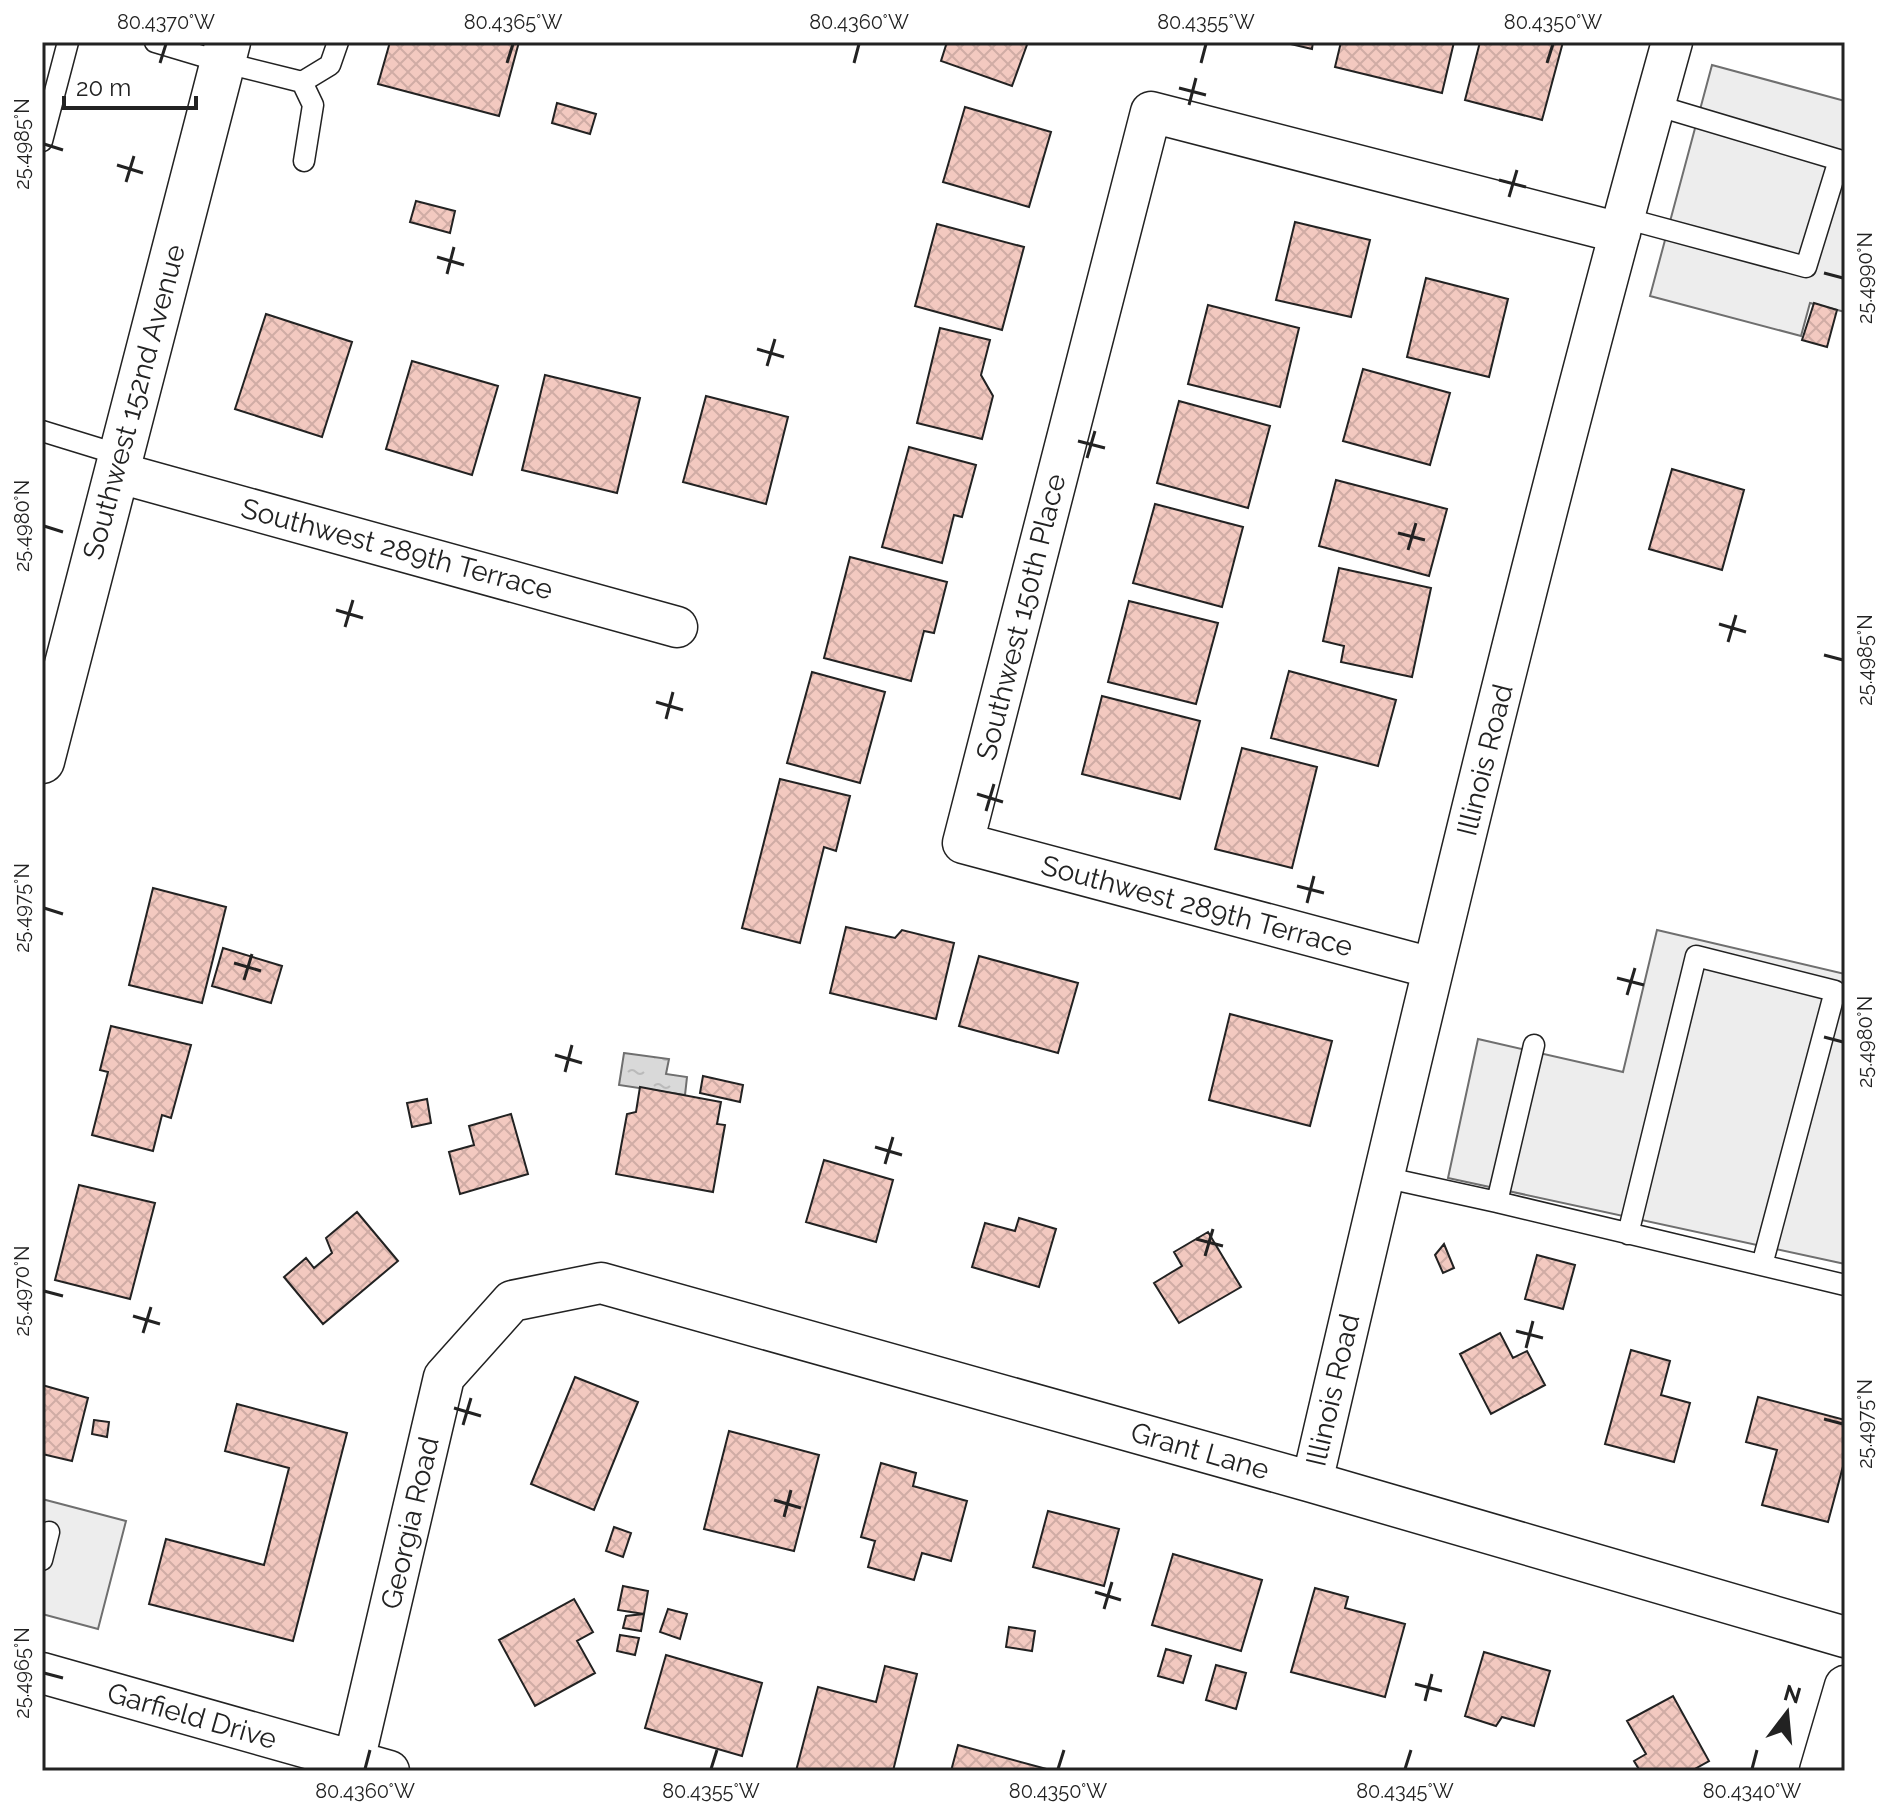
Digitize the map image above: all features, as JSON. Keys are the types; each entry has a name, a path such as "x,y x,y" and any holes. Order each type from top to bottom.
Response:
{"street":[{"name":"Illinois Road","path":"1312,1482 1432,968 1622,225 1672,42"},
{"name":"Southwest 152nd Avenue","path":"42,761 225,52"},
{"name":"Southwest 150th Place","path":"963,843 1151,112 1622,225"},
{"name":"Southwest 289th Terrace","path":"118,464 677,627"},
{"name":"Southwest 289th Terrace","path":"963,843 1432,968"},
{"name":"Grant Lane","path":"601,1283 1312,1482 1845,1637"},
{"name":"Georgia Road","path":"372,1766 444,1377 512,1301 601,1283"},
{"name":"Garfield Drive","path":"42,1673 372,1766"},
{"path":"1820,1771 1845,1686"}],"lane":[{"path":"42,141 68,42"},
{"path":"155,42 225,52 302,82 313,105 304,161"},
{"path":"302,82 330,65 338,42"},
{"path":"1622,225 1806,267 1839,160 1655,105"},
{"path":"42,431 118,464"},
{"path":"1628,1234 1696,956 1835,991 1762,1265"},
{"path":"1497,1202 1534,1045"},
{"path":"1383,1177 1845,1285"},
{"path":"42,1560 49,1532"}],"shaded area":[{"path":"1712,65 1845,101 1845,312 1810,303 1801,336 1650,296"},
{"path":"1657,930 1845,974 1845,1264 1448,1178 1478,1039 1623,1072"},
{"path":"42,1499 126,1521 98,1629 42,1614"}],"water":[{"path":"624,1053 669,1059 666,1074 687,1077 685,1095 619,1085"}],"building":[{"path":"390,42 519,42 499,116 378,84"},
{"path":"947,42 1028,42 1012,86 941,61"},
{"path":"1282,42 1313,42 1312,49"},
{"path":"1341,42 1454,42 1442,93 1335,67"},
{"path":"1480,42 1563,42 1542,120 1465,100"},
{"path":"557,103 596,114 590,134 552,123"},
{"path":"965,107 1051,132 1029,207 943,182"},
{"path":"416,201 455,211 450,233 410,222"},
{"path":"1295,222 1370,240 1351,317 1276,300"},
{"path":"937,224 1024,247 1002,330 915,306"},
{"path":"1426,278 1508,299 1489,377 1407,357"},
{"path":"1814,303 1837,310 1827,347 1802,340"},
{"path":"1208,305 1299,328 1280,407 1188,384"},
{"path":"266,314 352,342 322,437 235,409"},
{"path":"940,328 990,340 981,375 993,396 982,439 917,423"},
{"path":"412,361 498,386 472,475 386,449"},
{"path":"1363,369 1450,393 1430,465 1343,441"},
{"path":"545,375 640,398 617,493 522,470"},
{"path":"706,396 788,417 766,504 683,482"},
{"path":"1179,401 1270,426 1248,508 1157,483"},
{"path":"909,447 976,465 962,517 954,515 942,563 882,547"},
{"path":"1672,469 1744,490 1722,570 1649,549"},
{"path":"1336,480 1447,509 1429,576 1319,546"},
{"path":"1155,504 1243,527 1222,607 1133,583"},
{"path":"850,557 947,582 934,633 924,631 911,681 824,658"},
{"path":"1339,568 1431,588 1412,677 1341,662 1344,646 1323,641"},
{"path":"1129,601 1218,623 1196,704 1108,682"},
{"path":"1289,671 1396,700 1378,766 1271,738"},
{"path":"812,672 885,692 860,783 787,763"},
{"path":"1102,696 1200,721 1180,799 1082,774"},
{"path":"1242,748 1317,767 1292,868 1215,849"},
{"path":"780,779 850,796 836,851 824,847 800,943 742,928"},
{"path":"153,888 226,907 202,1003 129,985"},
{"path":"846,927 895,938 902,930 954,943 936,1019 830,993"},
{"path":"223,948 282,966 271,1003 212,986"},
{"path":"979,956 1078,983 1058,1053 959,1026"},
{"path":"1230,1014 1332,1041 1310,1126 1209,1100"},
{"path":"111,1026 191,1045 171,1118 162,1115 153,1151 92,1135 108,1072 100,1070"},
{"path":"703,1076 743,1085 740,1102 700,1093"},
{"path":"640,1087 721,1102 717,1124 725,1125 713,1192 616,1174 627,1114 636,1112"},
{"path":"427,1099 431,1123 412,1127 407,1103"},
{"path":"511,1114 528,1174 460,1194 449,1152 474,1145 469,1126"},
{"path":"824,1160 893,1180 876,1242 806,1222"},
{"path":"79,1185 155,1203 130,1299 55,1280"},
{"path":"357,1212 398,1261 323,1324 284,1277 306,1258 314,1268 332,1253 326,1238"},
{"path":"1019,1218 1056,1229 1039,1287 972,1267 985,1223 1015,1231"},
{"path":"1208,1232 1241,1287 1179,1323 1154,1283 1182,1266 1174,1252"},
{"path":"1444,1244 1454,1268 1443,1273 1435,1255"},
{"path":"1537,1255 1575,1265 1563,1309 1525,1299"},
{"path":"1500,1333 1513,1358 1527,1351 1545,1385 1491,1414 1460,1354"},
{"path":"1631,1350 1670,1361 1661,1395 1690,1403 1674,1462 1605,1444"},
{"path":"575,1377 638,1402 594,1510 531,1484"},
{"path":"42,1385 88,1398 72,1461 42,1454"},
{"path":"1758,1397 1845,1420 1845,1459 1828,1522 1762,1505 1777,1450 1746,1442"},
{"path":"237,1404 347,1433 293,1641 149,1604 166,1539 264,1565 289,1468 225,1451"},
{"path":"94,1420 109,1422 107,1437 92,1434"},
{"path":"729,1431 819,1455 794,1551 704,1529"},
{"path":"881,1463 916,1473 913,1486 967,1501 951,1561 922,1553 914,1580 868,1567 875,1541 861,1537"},
{"path":"1048,1511 1119,1529 1104,1586 1033,1567"},
{"path":"614,1527 631,1533 623,1557 606,1551"},
{"path":"1173,1554 1262,1580 1241,1651 1152,1625"},
{"path":"623,1586 648,1591 644,1614 618,1610"},
{"path":"1315,1588 1348,1597 1345,1608 1405,1624 1385,1697 1291,1672"},
{"path":"574,1599 593,1632 577,1641 595,1673 535,1706 499,1640"},
{"path":"668,1609 687,1614 680,1639 660,1632"},
{"path":"644,1614 641,1631 623,1628 626,1616"},
{"path":"1009,1627 1035,1631 1032,1651 1006,1647"},
{"path":"620,1635 639,1638 635,1655 617,1651"},
{"path":"1166,1649 1191,1656 1183,1683 1158,1676"},
{"path":"1484,1652 1550,1671 1534,1726 1502,1717 1496,1726 1465,1716"},
{"path":"666,1655 762,1683 742,1756 645,1728"},
{"path":"1216,1665 1246,1673 1236,1709 1206,1700"},
{"path":"885,1666 917,1674 893,1771 796,1771 818,1687 876,1702"},
{"path":"1673,1696 1709,1761 1691,1771 1640,1771 1634,1761 1646,1754 1627,1721"},
{"path":"958,1745 1054,1771 951,1771"}]}
